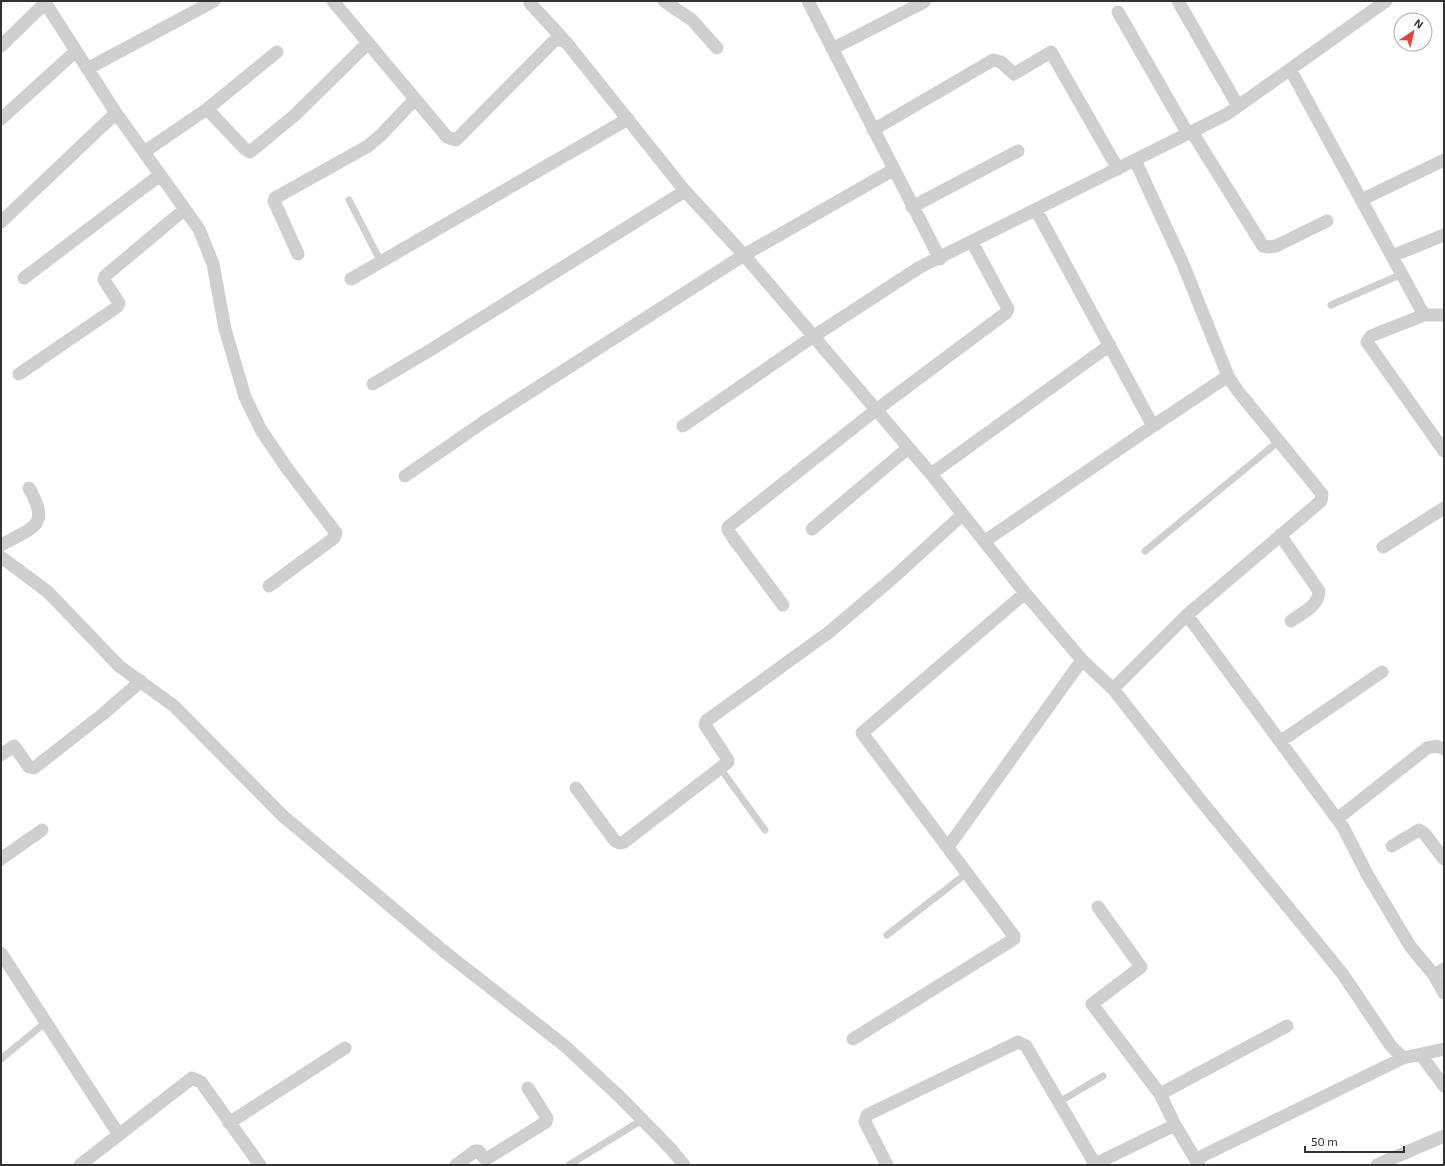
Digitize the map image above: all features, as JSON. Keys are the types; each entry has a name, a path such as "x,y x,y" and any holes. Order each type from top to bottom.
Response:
{"street":[{"path":"87,69 214,1"},
{"path":"333,1 448,137 456,140 553,42 558,39 564,40"},
{"path":"664,1 692,20 717,48"},
{"path":"808,1 893,170 940,259"},
{"path":"1178,1 1238,106"},
{"path":"683,426 814,336 920,267 940,259 1227,114 1386,1"},
{"path":"1,46 45,2 116,113 199,229 213,264 225,329 245,397 261,430 286,467 336,533 334,538 269,586"},
{"path":"530,2 564,40 685,191 744,255 931,474 962,515 1082,660 1114,689 1202,802 1342,973 1391,1046 1403,1058"},
{"path":"832,49 924,2"},
{"path":"1118,12 1190,133 1263,246 1276,246 1326,221"},
{"path":"207,109 245,149 250,152 295,115 368,43"},
{"path":"1,119 76,51"},
{"path":"144,152 207,109 277,52"},
{"path":"873,130 993,60 1001,62 1014,74 1051,52 1118,169"},
{"path":"1290,69 1424,315"},
{"path":"298,254 274,201 275,198 368,146 381,135 416,99"},
{"path":"1,222 116,113"},
{"path":"352,279 628,120"},
{"path":"912,207 1018,151"},
{"path":"1114,689 1188,614 1321,501 1323,497 1228,376 1183,264 1135,160"},
{"path":"1361,200 1444,160"},
{"path":"405,476 485,421 744,255 893,170"},
{"path":"24,278 160,175"},
{"path":"373,384 432,349 685,191"},
{"path":"18,374 117,307 119,303 104,280 105,276 185,209"},
{"path":"1036,210 1153,426"},
{"path":"1392,256 1444,235"},
{"path":"784,605 731,535 728,530 728,526 876,410 1008,312 972,242"},
{"path":"1444,315 1424,315 1371,336 1367,342 1444,451"},
{"path":"931,474 1110,345"},
{"path":"985,541 1228,376"},
{"path":"812,529 908,448"},
{"path":"1,545 32,528 39,520 38,506 29,488"},
{"path":"1383,547 1444,508"},
{"path":"576,788 615,841 620,843 720,768 728,760 706,728 706,721 828,633 893,578 962,515"},
{"path":"1280,535 1319,591 1319,597 1316,603 1291,621"},
{"path":"1,557 48,592 119,666 174,706 283,816 446,953 565,1046 642,1120 684,1165"},
{"path":"853,1039 1014,939 1014,936 862,733 1026,593"},
{"path":"1188,614 1337,819 1410,946 1439,972 1444,993"},
{"path":"948,847 1082,660"},
{"path":"1280,741 1382,672"},
{"path":"1,755 12,747 16,747 29,766 34,768 103,714 141,681"},
{"path":"1337,819 1427,748 1436,746 1444,749"},
{"path":"1,859 42,830"},
{"path":"1392,846 1418,830 1424,833 1444,859"},
{"path":"1098,907 1141,967 1092,1004 1160,1094 1175,1125 1197,1162 1403,1058 1444,1049"},
{"path":"1,953 119,1134"},
{"path":"1160,1094 1287,1026"},
{"path":"887,1165 865,1122 867,1115 1018,1042 1026,1046 1094,1164 1175,1125"},
{"path":"229,1124 345,1048"},
{"path":"1421,1055 1444,1086"},
{"path":"80,1165 192,1078 196,1078 200,1082 260,1165"},
{"path":"456,1165 475,1151 479,1151 484,1158 488,1158 546,1122 547,1118 528,1088"},
{"path":"1377,1165 1444,1136"}],"lane":[{"path":"349,200 381,262"},
{"path":"1331,305 1402,274"},
{"path":"1145,551 1279,442"},
{"path":"720,768 765,830"},
{"path":"887,936 967,873"},
{"path":"1,1060 46,1022"},
{"path":"1059,1102 1103,1076"},
{"path":"569,1165 642,1120"}]}
